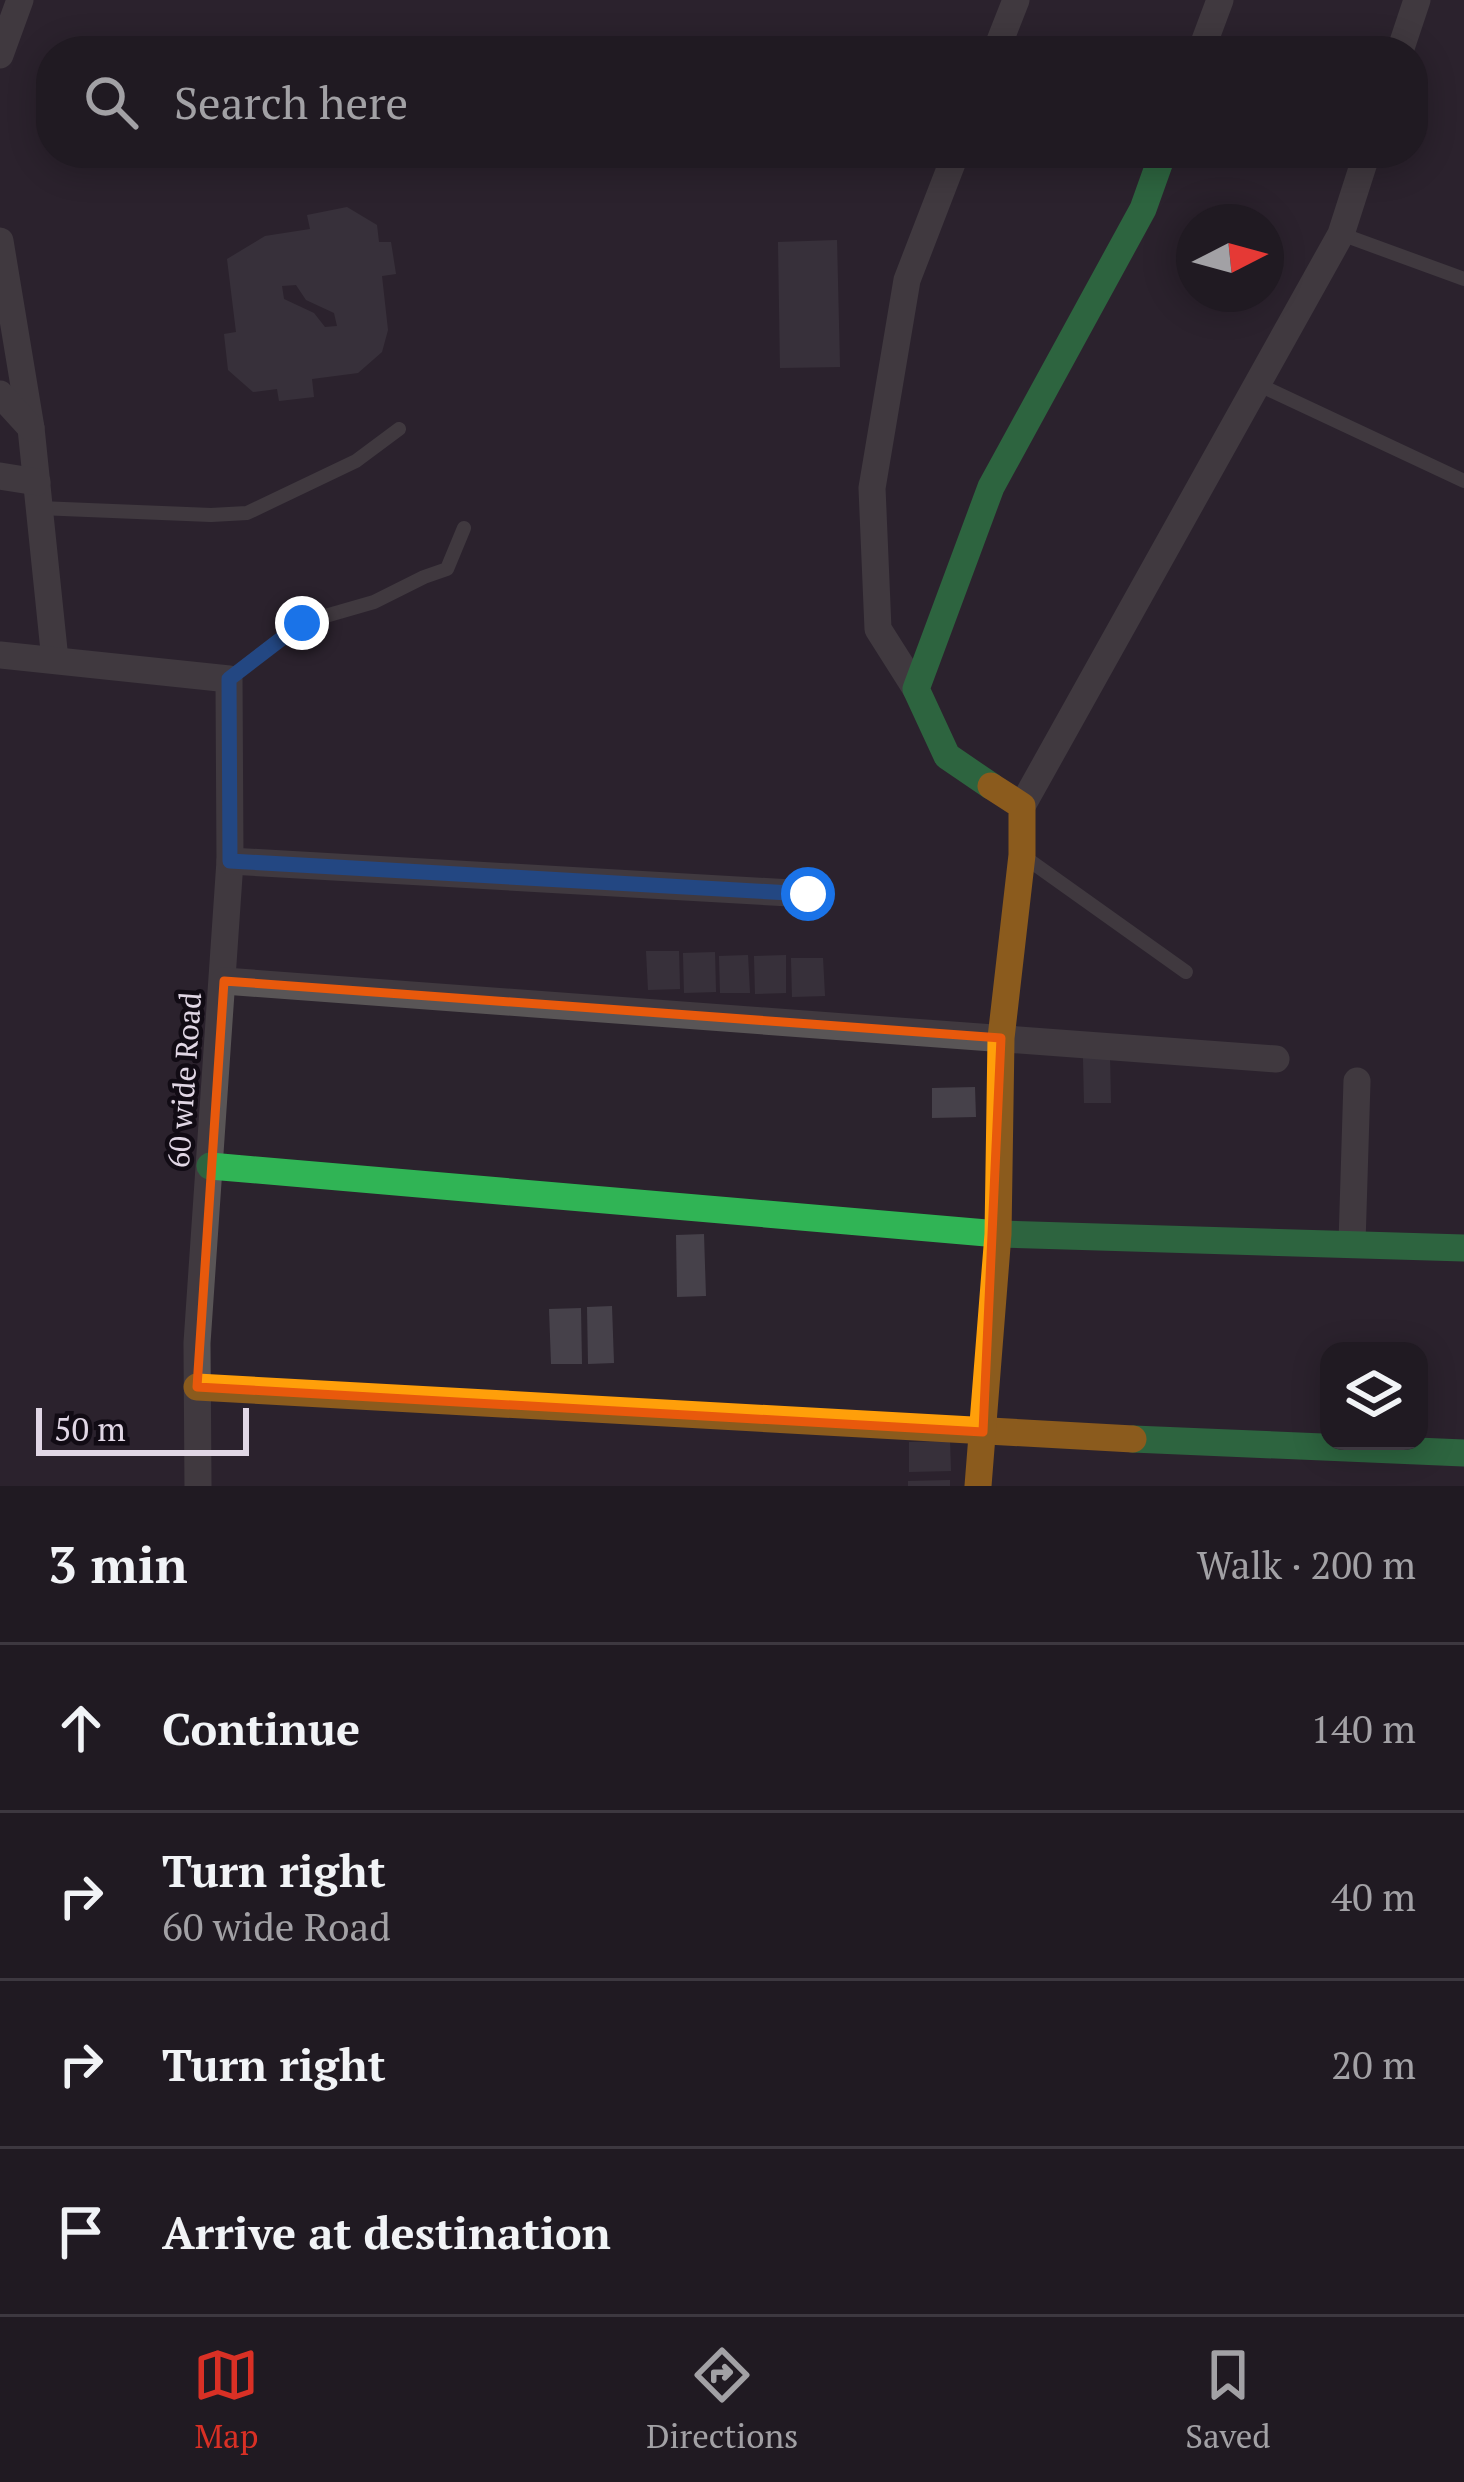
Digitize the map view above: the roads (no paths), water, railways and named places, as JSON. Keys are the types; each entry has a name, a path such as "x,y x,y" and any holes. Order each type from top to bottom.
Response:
{"street":[{"path":"0,55 20,0"},
{"path":"1002,36 1016,0"},
{"path":"1207,36 1220,0"},
{"path":"1405,36 1417,0"},
{"path":"950,168 907,280 872,488 878,629 916,688 947,756 1022,806"},
{"path":"916,688 991,487 1142,209 1157,168"},
{"path":"978,1486 998,1234 1001,1038 1022,855 1022,806 1341,234 1362,168"},
{"path":"0,241 31,428 55,661"},
{"path":"0,394 31,428"},
{"path":"0,476 38,495"},
{"path":"0,655 229,679"},
{"name":"60 wide Road","path":"197,1486 197,1342 230,861 229,679"},
{"path":"230,861 808,894"},
{"path":"224,981 1276,1060"},
{"path":"1352,1243 1357,1081"},
{"path":"210,1166 998,1234 1464,1248"},
{"path":"197,1387 982,1432 1464,1453"}],"lane":[{"path":"1341,234 1464,279"},
{"path":"1257,384 1464,481"},
{"path":"38,495 211,514 247,513 356,461 399,429"},
{"path":"229,679 302,623 374,602 447,568 464,528"},
{"path":"1022,855 1186,972"}]}
